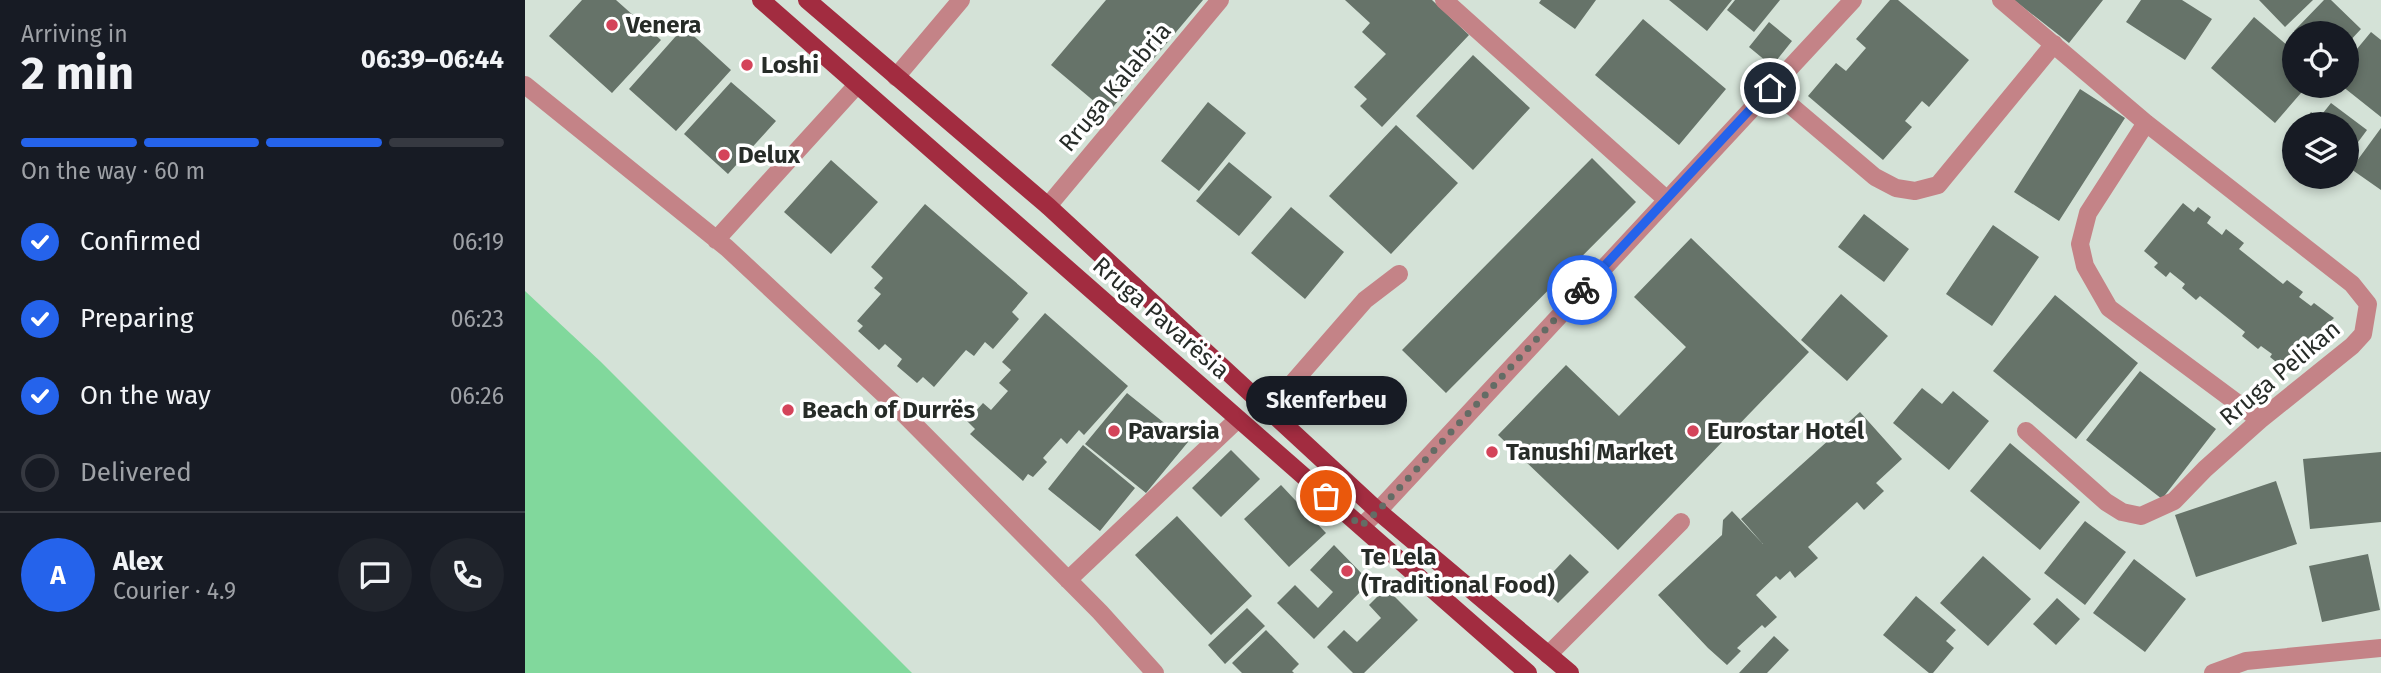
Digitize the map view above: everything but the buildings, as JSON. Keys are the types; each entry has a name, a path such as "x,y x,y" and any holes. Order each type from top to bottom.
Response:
{"main road":[{"name":"Rruga Pavarësia","path":"761,0 1528,673"},
{"name":"Rruga Pavarësia","path":"807,0 1048,206 1378,511 1570,673"}],"street":[{"path":"896,77 961,0"},
{"name":"Rruga Kalabria","path":"1048,206 1220,0"},
{"path":"1444,0 1667,199"},
{"path":"1361,526 1378,511 1853,0"},
{"name":"Rruga Pelikan","path":"2001,0 2146,123 2352,284 2368,304 2363,334 2260,420 2174,501 2141,516 2122,512 2106,502 2026,432"},
{"path":"1770,88 1875,177 1896,188 1915,191 1937,184 2054,44"},
{"path":"525,85 716,240 891,401 1068,580 1155,673"},
{"path":"716,240 856,85"},
{"path":"2146,123 2088,213 2080,244 2085,267 2109,308 2260,420"},
{"path":"1269,410 1364,300 1399,274"},
{"path":"1068,580 1238,419"},
{"path":"1548,655 1681,522"},
{"path":"2213,673 2246,661 2381,648"}],"shaded area":[{"path":"525,291 601,362 912,673 525,673"}],"way so far":[{"path":"1326,496 1361,526 1378,511 1582,290"}],"place":[{"name":"Venera","path":"612,25"},
{"name":"Loshi","path":"747,65"},
{"name":"Delux","path":"724,155"},
{"name":"Beach of Durrës","path":"788,410"},
{"name":"Pavarsia","path":"1114,431"},
{"name":"Eurostar Hotel","path":"1693,431"},
{"name":"Tanushi Market","path":"1492,452"},
{"name":"Skenferbeu","path":"1326,496"},
{"name":"Te Lela (Traditional Food)","path":"1347,571"}],"route":[{"path":"1582,290 1770,88"}]}
